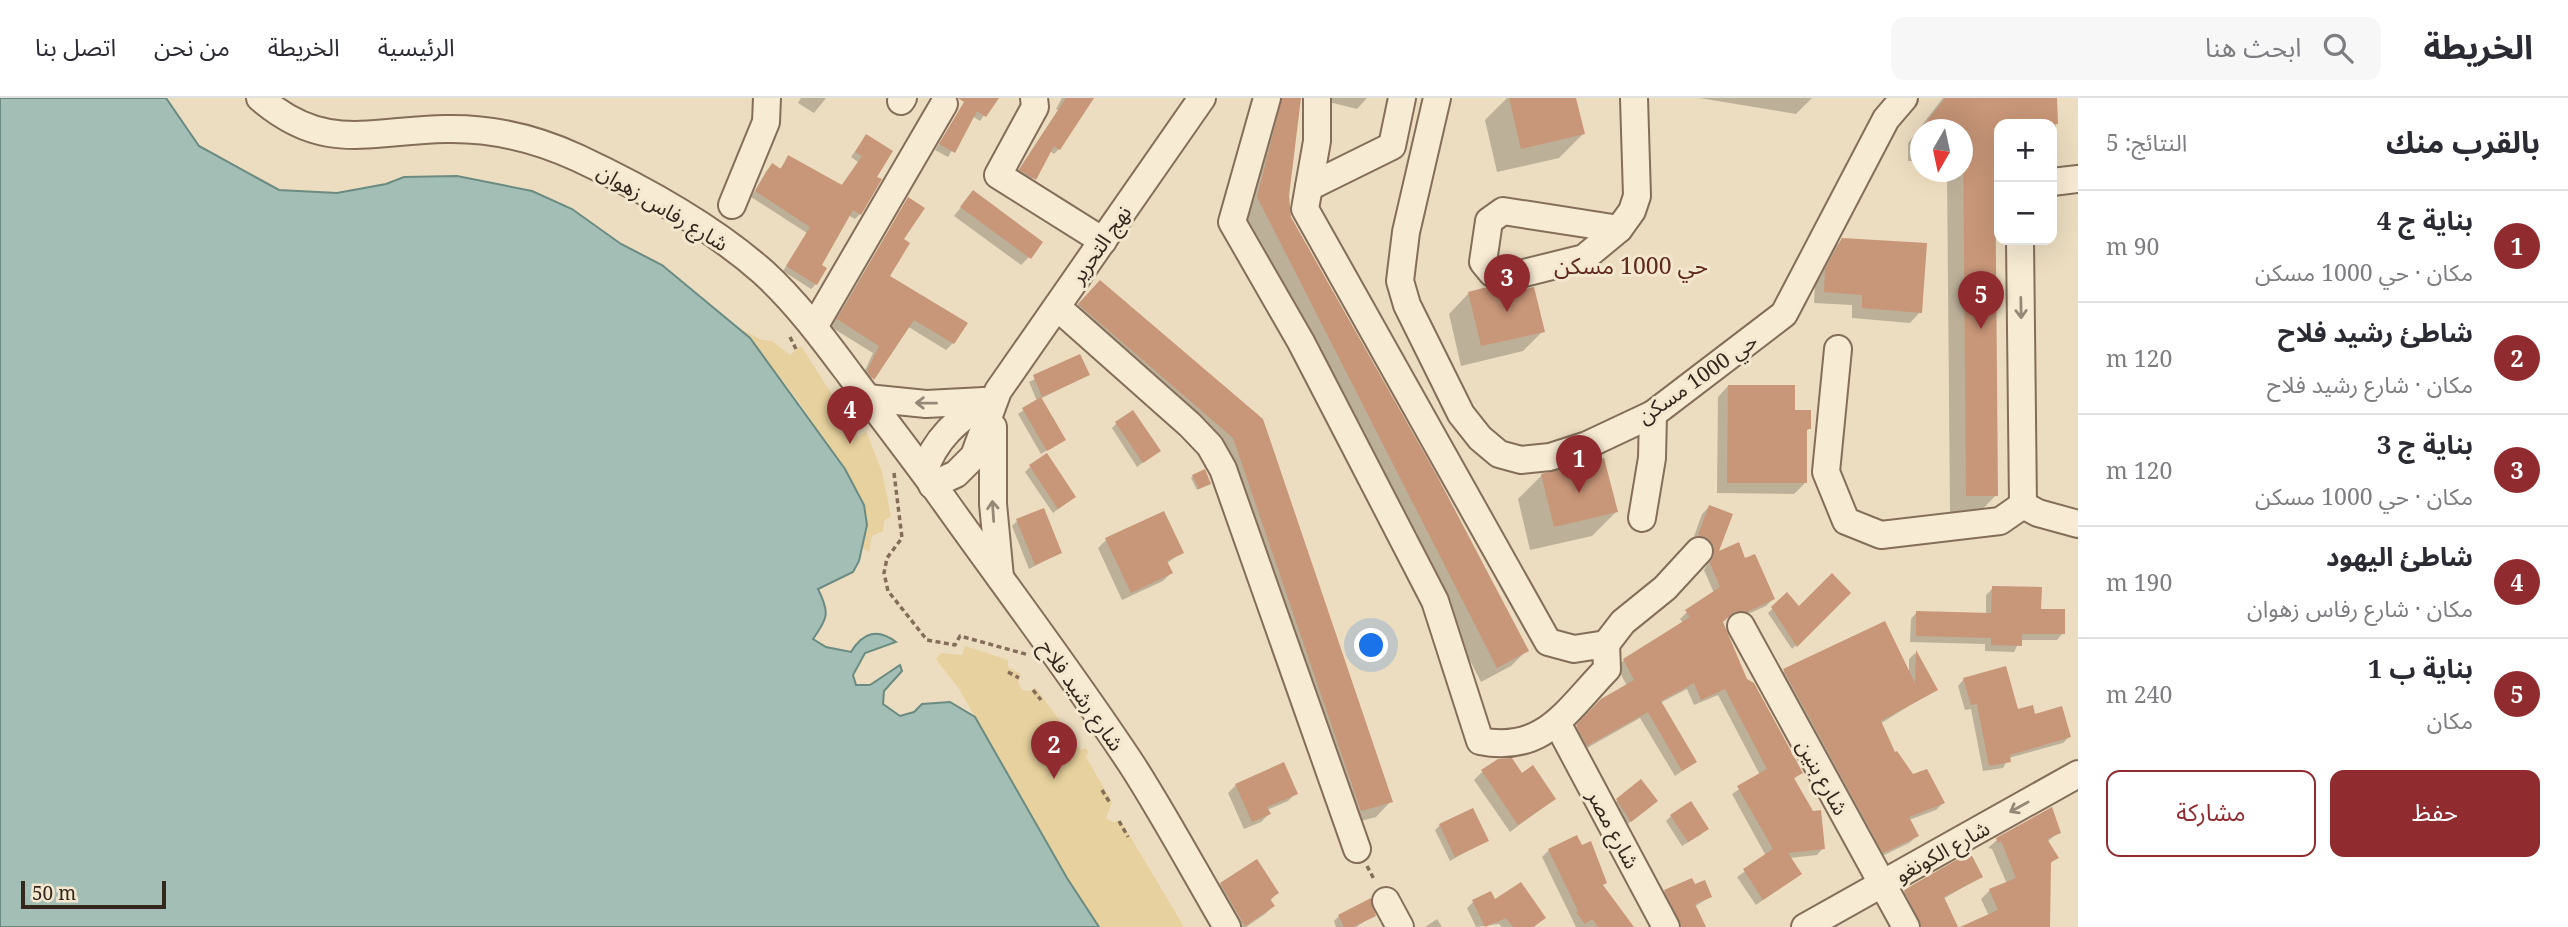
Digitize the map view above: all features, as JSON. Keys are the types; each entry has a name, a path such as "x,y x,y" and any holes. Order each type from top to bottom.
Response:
{"street":[{"name":"شارع رفاس زهوان","path":"260,98 285,118 306,129 334,135 360,136 443,129 511,135 563,151 644,191 733,248 778,286 814,327 928,478"},
{"path":"732,205 766,122 767,98"},
{"path":"761,134 780,98"},
{"path":"1034,98 1035,107 998,175 1102,241"},
{"name":"نهج التحرير","path":"992,399 945,432 936,444 928,478 956,474 974,456 992,399 1202,98"},
{"path":"1267,98 1232,222 1301,342 1435,601 1480,741 1503,746 1525,742 1558,724 1607,669 1606,645 1623,622 1665,588 1699,551"},
{"path":"1317,98 1317,141 1306,209 1548,642 1574,649 1606,645"},
{"path":"1309,187 1392,146 1402,98"},
{"name":"حي 1000 مسكن","path":"1437,98 1406,232 1400,281 1407,304 1461,414 1480,438 1499,454 1521,460 1550,457 1587,444 1654,414 1784,314 1886,119 1904,98"},
{"path":"1619,229 1503,211 1489,221 1483,262 1492,273 1508,277 1584,258 1619,229 1632,211 1637,196 1634,98"},
{"path":"814,327 944,104"},
{"path":"2057,181 2078,179"},
{"path":"2020,245 2023,505"},
{"path":"1056,307 1190,425 1210,446 1223,469 1357,849"},
{"path":"1838,349 1826,472 1846,521 1881,535 2000,521 2023,505"},
{"path":"867,398 926,404 992,399 993,504 1000,579"},
{"path":"1642,518 1652,458 1654,414"},
{"name":"شارع رشيد فلاح","path":"928,478 1134,769 1227,927"},
{"path":"2023,505 2038,513 2078,524"},
{"name":"شارع بنين","path":"1741,626 1906,927"},
{"name":"شارع مصر","path":"1562,732 1666,927"},
{"name":"شارع الكونغو","path":"1805,927 2078,774"},
{"path":"1386,901 1400,927"}],"path":[{"path":"788,332 796,349"},
{"path":"892,460 902,538 886,563 888,591 927,640 955,645 960,636 971,637 1034,657"},
{"path":"1008,672 1019,678"},
{"path":"1033,690 1041,700"},
{"path":"1102,790 1110,803"},
{"path":"1119,821 1128,837"},
{"path":"1357,849 1386,901"}],"sand":[{"path":"737,327 762,340 772,341 790,355 801,346 859,437 866,431 882,472 891,516 884,521 883,531 872,536 869,552 863,548 867,525 864,505 800,403 750,338"},
{"path":"965,646 1008,660 1008,667 1021,674 1018,682 1022,690 1031,691 1035,687 1081,750 1086,748 1089,752 1086,757 1112,802 1106,818 1113,822 1121,821 1184,927 1099,927 1067,878 959,689 936,659 941,653 962,655"}],"water":[{"path":"0,98 166,98 199,146 279,190 337,193 386,184 404,177 457,176 532,191 572,209 621,244 662,265 750,338 845,469 864,505 867,525 859,561 853,572 818,589 826,615 813,639 826,647 851,652 866,636 883,635 896,642 865,653 853,675 856,685 870,685 900,665 902,671 884,691 883,704 900,716 914,712 922,704 950,702 975,717 1067,878 1099,927 0,927"}],"building":[{"path":"958,98 999,98 986,117 977,111 955,153 939,144 964,102"},
{"path":"1066,98 1094,98 1060,150 1054,146 1036,180 1019,170"},
{"path":"1282,98 1301,98 1289,196 1291,217 1436,474 1529,651 1497,668 1257,197"},
{"path":"1509,98 1576,98 1585,134 1521,149"},
{"path":"1945,98 2057,98 2058,124 2057,119 1994,119 1998,496 1966,496 1963,182 1973,182 1973,119 1929,119"},
{"path":"866,134 893,151 877,177 882,179 861,215 853,210 822,265 827,268 817,285 786,266 810,227 755,191 772,163 781,169 788,155 842,185 862,156 855,152"},
{"path":"973,190 1043,242 1031,259 960,207"},
{"path":"908,197 925,208 904,239 910,243 890,276 968,323 954,344 914,320 874,380 867,371 879,346 837,319"},
{"path":"1842,238 1927,243 1922,313 1862,308 1862,295 1824,292 1825,269"},
{"path":"1100,280 1263,419 1393,802 1361,811 1233,438 1078,304"},
{"path":"1487,287 1511,292 1534,287 1545,332 1481,346 1468,292"},
{"path":"1080,354 1090,375 1042,397 1033,375"},
{"path":"1728,385 1795,385 1795,410 1811,410 1811,429 1807,429 1807,483 1727,483"},
{"path":"1041,397 1066,440 1047,451 1022,408"},
{"path":"1133,410 1161,451 1143,463 1115,422"},
{"path":"1047,453 1076,497 1058,509 1029,465"},
{"path":"1604,458 1618,512 1554,527 1541,474"},
{"path":"1205,469 1211,484 1199,489 1192,475"},
{"path":"1709,505 1733,514 1719,551 1739,542 1745,558 1755,554 1775,599 1747,612 1734,612 1723,622 1747,679 1754,683 1803,773 1794,778 1813,811 1821,810 1825,849 1788,853 1802,874 1763,900 1743,869 1773,849 1737,786 1767,769 1725,689 1701,700 1694,683 1661,701 1697,762 1682,771 1648,712 1587,746 1576,725 1601,699 1634,680 1623,659 1690,617 1685,610 1720,587 1710,563 1714,546 1709,539 1698,535"},
{"path":"1044,508 1062,553 1035,565 1016,519"},
{"path":"1164,511 1184,553 1167,561 1173,573 1131,593 1105,538"},
{"path":"1832,573 1851,593 1797,647 1771,607 1787,592 1799,606"},
{"path":"1992,586 2042,587 2041,609 2065,609 2065,634 2022,634 2022,646 1991,645 1991,638 1916,636 1916,611 1991,613"},
{"path":"1885,621 1915,683 1916,650 1938,690 1881,721 1895,752 1897,751 1913,774 1927,769 1945,803 1909,817 1919,836 1883,853 1783,669"},
{"path":"2006,666 2018,709 2033,705 2035,714 2062,706 2071,737 2010,755 2011,762 1989,766 1977,704 1971,705 1963,678"},
{"path":"1512,758 1522,773 1533,765 1556,799 1518,825 1481,770 1498,759"},
{"path":"1284,762 1298,794 1267,807 1271,814 1252,822 1235,784"},
{"path":"1641,779 1658,801 1631,822 1616,799"},
{"path":"1691,801 1709,829 1688,842 1670,815"},
{"path":"2052,807 2061,833 2047,839 2059,858 2051,862 2050,927 1960,927 1998,910 1989,889 2016,878 2001,841 1998,843 1996,838"},
{"path":"1473,808 1489,841 1455,857 1439,824"},
{"path":"1577,835 1582,845 1591,841 1607,883 1603,885 1634,927 1598,927 1592,919 1585,924 1576,912 1578,911 1548,849"},
{"path":"1970,852 1983,877 1944,897 1958,927 1922,927 1904,890"},
{"path":"1257,859 1279,893 1270,899 1275,906 1245,926 1220,883"},
{"path":"1692,878 1695,884 1705,880 1712,897 1695,904 1706,927 1682,927 1664,890"},
{"path":"1521,882 1546,918 1533,927 1513,927 1506,918 1485,927 1472,900 1491,891 1495,899"},
{"path":"1371,898 1376,916 1353,927 1344,927 1338,915"}],"place":[{"name":"بناية ج 3","path":"1507,312"},
{"name":"بناية ب 1","path":"1981,329"},
{"name":"شاطئ اليهود","path":"850,444"},
{"name":"بناية ج 4","path":"1579,493"},
{"name":"شاطئ رشيد فلاح","path":"1054,779"}],"district":[{"name":"حي 1000 مسكن","path":"1631,265"}]}
